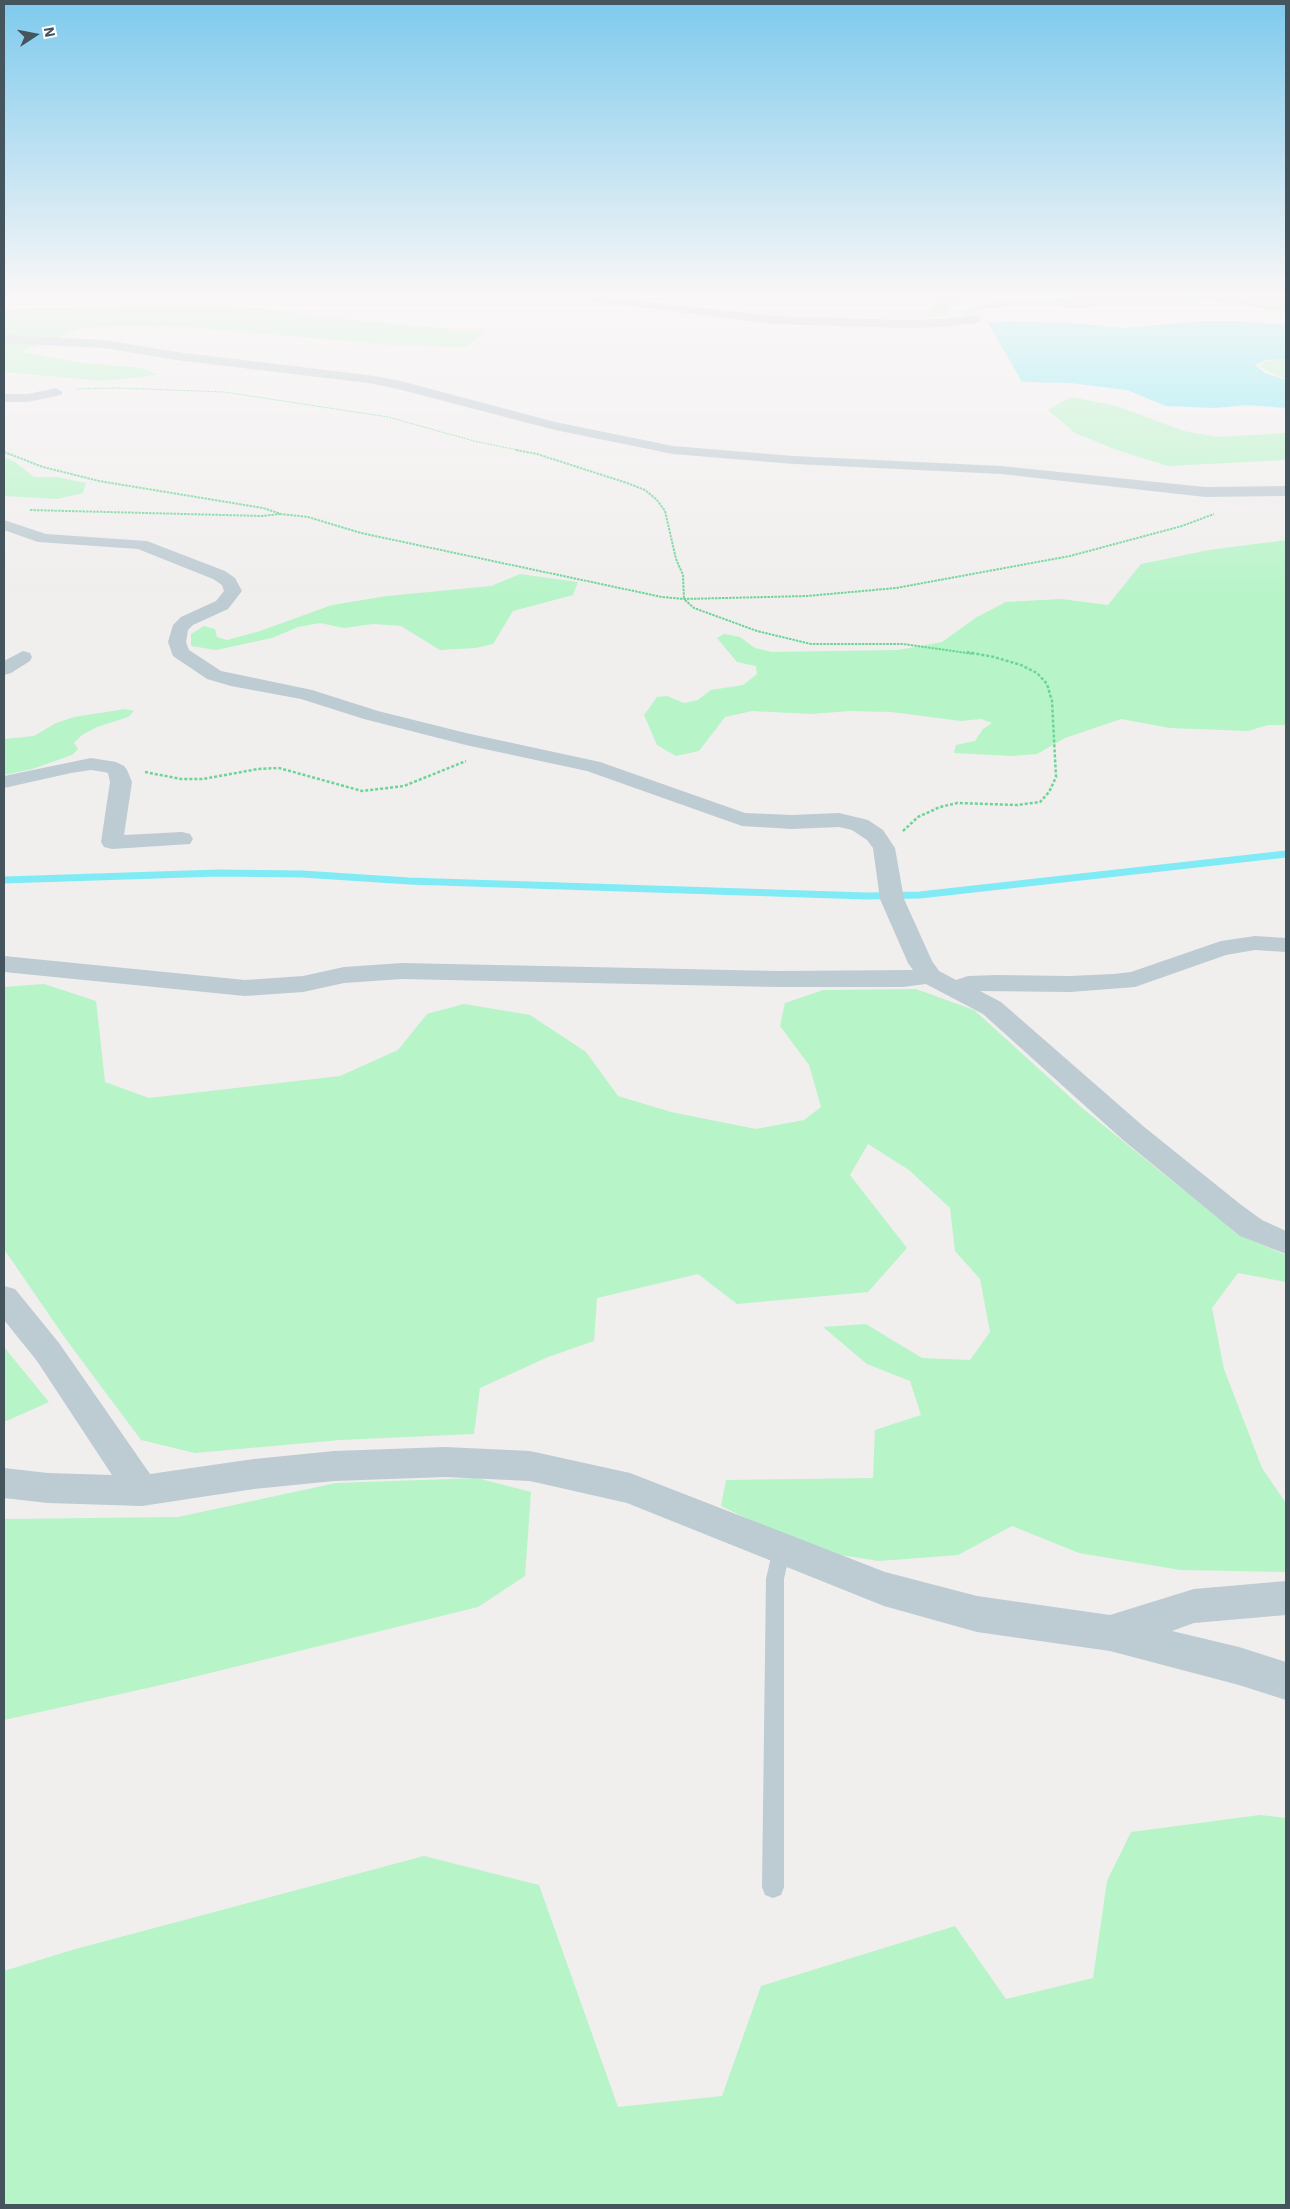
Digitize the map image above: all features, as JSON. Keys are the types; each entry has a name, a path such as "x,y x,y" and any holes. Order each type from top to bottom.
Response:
{"street":[{"path":"4,398 28,398 42,395"},
{"path":"436,395 555,426 673,450 794,460 1001,470 1165,489 1245,493 1286,491"},
{"path":"4,525 44,539 141,544 219,576 229,582 233,591 222,605 187,621 179,629 177,642 180,652 214,675 305,694 371,715 593,766 742,819 792,822 839,820 860,825 876,835 884,848 890,894 920,964 930,976 992,1008 1133,1133 1244,1223 1251,1228 1286,1243"},
{"path":"4,670 23,657"},
{"path":"4,782 91,764 109,766 116,770 121,782 112,842 182,839"},
{"path":"956,988 968,984 1114,982 1135,979 1221,948 1255,943 1286,945"},
{"path":"4,964 244,988 303,984 344,975 402,971 777,978 903,979 930,976"},
{"path":"4,1298 48,1352 142,1491"},
{"path":"4,1483 48,1488 142,1491 254,1474 334,1466 445,1462 530,1466 630,1488 884,1589 977,1614 1110,1632 1239,1666 1286,1681"},
{"path":"1110,1632 1194,1606 1286,1598"}],"lane":[{"path":"774,1887 775,1580 782,1548"}],"path":[{"path":"245,395 406,421 474,441 521,450 575,465 645,490 657,500 666,512 676,559 683,575 684,599 694,608 757,631 811,644 903,644 957,651 994,657 1021,665 1037,673 1046,684 1052,701 1056,777 1049,792 1040,802 1017,805 957,803 940,807 918,817 884,848"},
{"path":"4,452 50,469 99,481 263,508 281,514 308,517 361,533 618,586 662,597 684,599 856,593 994,571 1070,556 1182,526 1244,499 1245,493"},
{"path":"28,510 262,516 281,514"},
{"path":"116,770 139,771 182,779 203,779 258,769 279,768 362,791 404,786 472,759"}],"green space":[{"path":"1071,397 1117,406 1184,431 1217,437 1286,433 1286,460 1168,466 1117,450 1075,433 1048,410"},
{"path":"4,457 15,462 34,477 57,477 86,483 83,493 57,499 4,496"},
{"path":"1286,540 1286,725 1268,725 1248,731 1170,728 1121,719 1065,738 1037,754 1012,756 954,753 956,745 975,741 983,729 992,723 981,719 961,721 891,712 850,711 811,714 752,711 725,717 699,751 676,756 657,745 644,715 657,697 667,696 684,703 698,700 711,690 743,685 757,674 756,666 737,662 717,638 724,634 740,637 755,648 772,652 898,650 942,642 977,617 1006,602 1061,599 1108,605 1141,564 1209,550"},
{"path":"520,574 578,582 573,595 513,611 493,644 475,648 440,650 401,626 373,624 344,628 320,623 298,627 272,638 216,650 191,646 191,634 204,626 215,629 217,637 227,640 260,631 332,605 387,596 491,586"},
{"path":"125,709 134,711 128,717 97,727 82,735 74,743 78,749 72,755 32,769 4,775 4,739 34,736 56,723 74,717"},
{"path":"44,984 96,1001 105,1082 149,1098 340,1076 398,1050 427,1014 464,1004 530,1015 586,1052 618,1096 671,1112 756,1129 804,1120 821,1107 809,1065 780,1026 785,1003 823,990 916,989 974,1010 1082,1108 1171,1180 1248,1239 1286,1255 1286,1282 1238,1273 1212,1308 1224,1369 1262,1468 1286,1503 1286,1572 1180,1570 1079,1553 1012,1526 958,1555 879,1561 814,1551 721,1506 726,1480 873,1478 875,1430 921,1415 910,1381 867,1364 823,1327 866,1324 922,1358 970,1360 990,1332 980,1279 955,1251 950,1208 909,1170 868,1144 850,1175 907,1248 868,1292 737,1304 698,1274 597,1298 594,1341 548,1357 480,1388 474,1434 340,1440 195,1453 141,1440 65,1338 4,1249 4,987"},
{"path":"4,1347 49,1402 4,1422"},
{"path":"477,1478 531,1492 525,1576 478,1607 161,1685 4,1720 4,1519 178,1517 336,1483"},
{"path":"1260,1815 1286,1818 1286,2205 4,2205 4,1971 72,1950 424,1856 539,1885 618,2107 722,2096 761,1986 955,1926 1006,1999 1093,1978 1107,1881 1131,1832"}],"water":[{"path":"1139,395 1286,395 1286,408 1247,405 1214,408 1166,406"}],"waterway":[{"path":"4,880 218,873 302,874 409,881 866,896 920,895 1286,854"}]}
